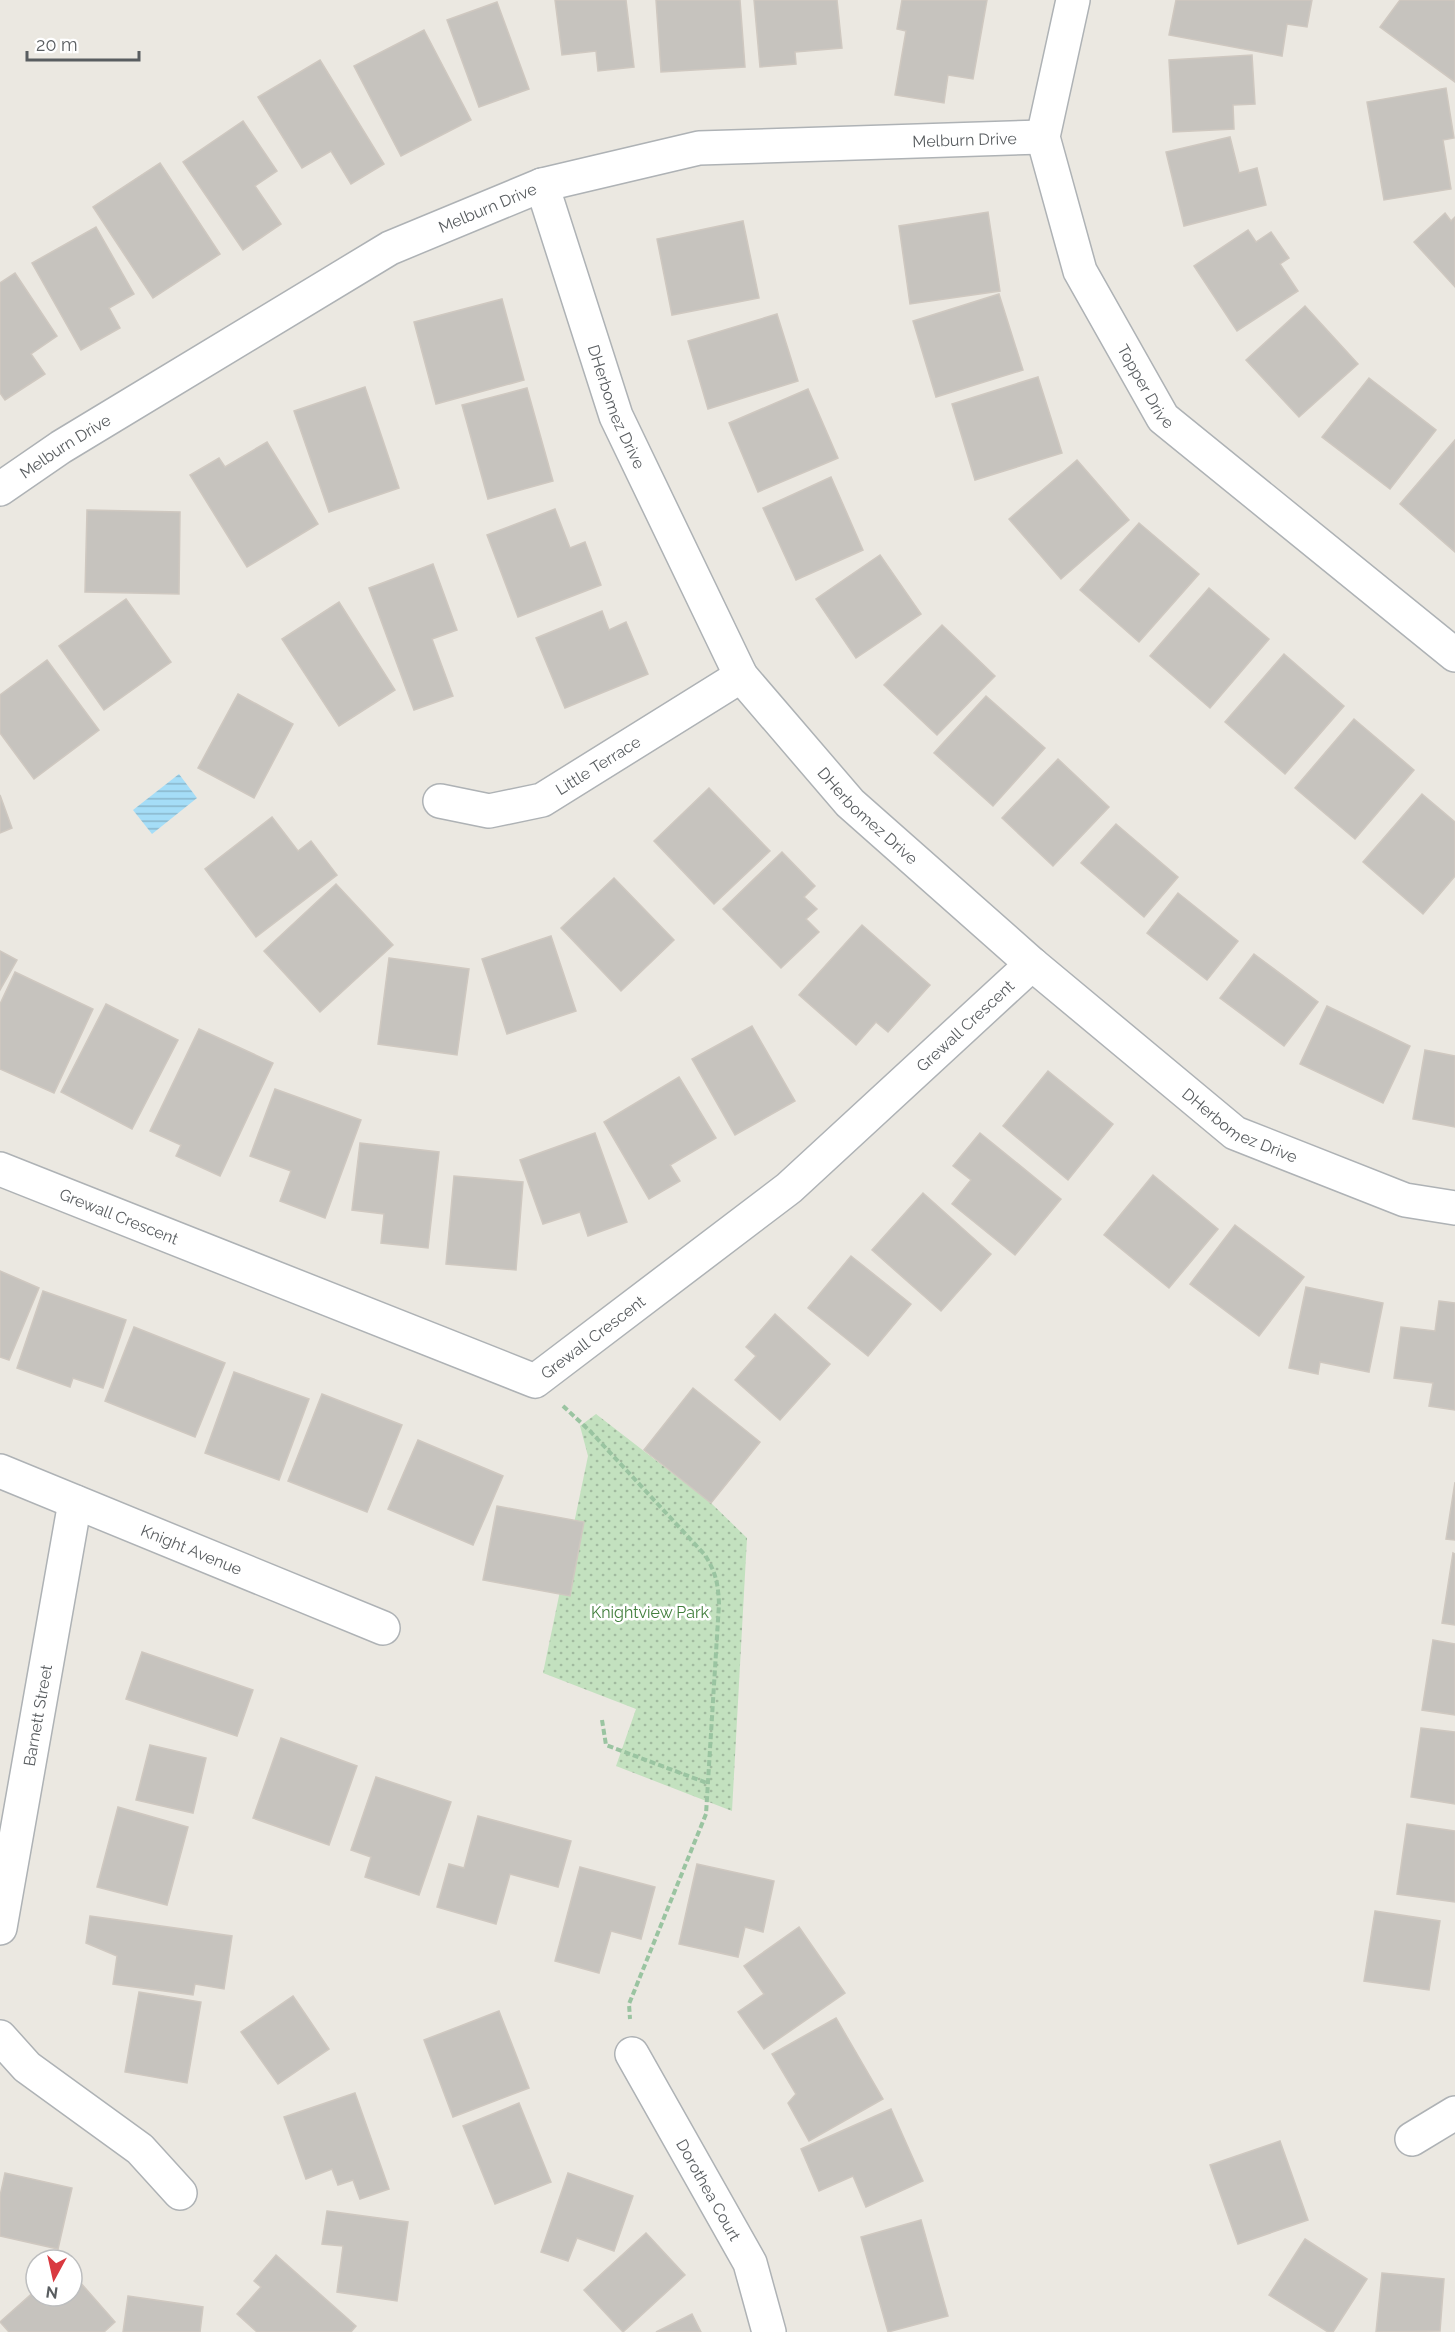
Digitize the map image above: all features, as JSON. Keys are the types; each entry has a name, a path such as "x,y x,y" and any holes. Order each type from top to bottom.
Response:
{"street":[{"name":"Topper Drive","path":"1073,0 1042,137 1080,271 1163,418 1455,655"},
{"name":"Melburn Drive","path":"0,489 61,447 390,248 542,185 699,148 1042,137"},
{"name":"DHerbomez Drive","path":"542,185 616,416 741,676 850,803 1032,964 1235,1133 1405,1200 1455,1208"},
{"name":"Little Terrace","path":"440,801 489,811 542,800 741,676"},
{"name":"Grewall Crescent","path":"0,1169 535,1382 789,1188 1032,964"},
{"name":"Knight Avenue","path":"0,1471 383,1628"},
{"name":"Barnett Street","path":"0,1928 75,1502"},
{"path":"0,2037 27,2067 140,2149 180,2193"},
{"name":"Dorothea Court","path":"632,2054 750,2263 769,2332"},
{"path":"1412,2139 1455,2113"}],"path":[{"path":"535,1382 590,1431 705,1555 716,1572 719,1605 706,1814 629,2004 632,2054"},
{"path":"602,1720 606,1745 707,1783"}],"green space":[{"name":"Knightview Park","path":"596,1414 711,1503 747,1538 732,1811 616,1766 636,1709 543,1673 588,1456 580,1426"}],"water":[{"path":"179,774 197,798 152,834 133,810"}],"building":[{"path":"555,0 626,0 634,67 598,71 596,51 562,55"},
{"path":"656,0 740,0 745,67 661,72"},
{"path":"754,0 837,0 842,48 795,52 796,64 760,67"},
{"path":"902,0 987,0 973,79 948,75 944,103 895,95 906,31 897,29"},
{"path":"1176,0 1312,0 1307,27 1287,24 1282,56 1169,35"},
{"path":"1400,0 1455,0 1455,82 1380,27"},
{"path":"497,2 529,89 479,107 447,20"},
{"path":"424,30 471,120 401,156 354,66"},
{"path":"1252,55 1255,104 1233,105 1234,129 1173,132 1169,60"},
{"path":"320,60 384,164 351,184 331,151 302,168 258,97"},
{"path":"1446,88 1454,138 1443,140 1451,189 1384,200 1367,102"},
{"path":"243,121 277,171 255,186 281,224 243,250 183,162"},
{"path":"1230,137 1239,173 1257,168 1266,205 1184,226 1166,152"},
{"path":"160,163 220,254 153,298 93,207"},
{"path":"988,212 1000,291 910,304 899,226"},
{"path":"1445,213 1451,221 1455,217 1455,287 1414,242"},
{"path":"743,221 759,298 672,315 657,239"},
{"path":"96,227 134,294 109,308 120,328 81,350 32,263"},
{"path":"1248,230 1256,242 1271,232 1289,258 1280,264 1298,291 1237,331 1194,266"},
{"path":"15,273 57,336 31,354 45,374 5,400 0,393 0,283"},
{"path":"999,294 1023,370 936,397 913,321"},
{"path":"502,299 524,380 436,404 414,322"},
{"path":"1305,306 1358,364 1299,417 1246,360"},
{"path":"777,314 798,381 708,409 688,341"},
{"path":"1038,377 1062,453 975,480 952,404"},
{"path":"1369,378 1436,430 1390,489 1322,437"},
{"path":"365,387 399,488 329,512 294,411"},
{"path":"527,388 553,481 488,499 462,405"},
{"path":"808,389 838,458 758,492 729,423"},
{"path":"1455,440 1455,552 1400,504"},
{"path":"267,442 318,524 247,567 190,475 219,458 225,467"},
{"path":"1077,460 1129,520 1061,579 1009,519"},
{"path":"831,477 863,550 796,580 763,508"},
{"path":"555,509 570,548 585,542 601,585 518,617 487,535"},
{"path":"87,510 180,512 179,594 85,592"},
{"path":"1139,523 1199,574 1139,642 1080,590"},
{"path":"880,555 921,614 856,658 816,599"},
{"path":"433,564 457,630 432,639 453,696 414,710 369,588"},
{"path":"1209,588 1269,639 1210,708 1150,656"},
{"path":"126,599 171,662 104,710 59,646"},
{"path":"339,602 395,690 339,726 282,639"},
{"path":"602,611 609,630 626,622 648,674 565,708 536,638"},
{"path":"942,625 995,676 937,735 884,685"},
{"path":"1284,654 1344,706 1285,774 1225,722"},
{"path":"47,660 99,730 34,779 0,733 0,695"},
{"path":"238,694 293,724 254,798 198,768"},
{"path":"986,696 1045,748 993,806 934,753"},
{"path":"1354,719 1414,770 1355,839 1295,788"},
{"path":"1058,759 1109,807 1053,866 1002,818"},
{"path":"709,788 770,851 714,904 654,841"},
{"path":"1422,794 1455,822 1455,876 1423,914 1363,862"},
{"path":"0,795 12,828 0,833"},
{"path":"272,817 298,851 311,841 337,875 256,937 205,869"},
{"path":"1116,824 1178,877 1144,917 1081,863"},
{"path":"782,852 815,886 804,897 817,909 806,919 819,932 781,968 723,909"},
{"path":"614,878 674,940 621,991 561,928"},
{"path":"336,884 393,945 320,1012 264,951"},
{"path":"1178,893 1238,941 1207,980 1147,933"},
{"path":"862,925 930,985 888,1032 876,1022 856,1045 799,995"},
{"path":"551,936 576,1011 507,1034 482,959"},
{"path":"0,951 17,960 0,990"},
{"path":"1254,954 1318,1002 1284,1046 1220,998"},
{"path":"389,958 469,969 457,1055 378,1044"},
{"path":"15,972 93,1009 54,1093 0,1069 0,1004"},
{"path":"106,1004 178,1040 132,1129 61,1092"},
{"path":"1327,1006 1410,1046 1383,1103 1300,1064"},
{"path":"752,1026 795,1101 735,1135 692,1059"},
{"path":"199,1029 273,1063 220,1176 176,1156 181,1145 150,1131"},
{"path":"1425,1050 1455,1056 1455,1127 1413,1119"},
{"path":"1048,1071 1113,1124 1068,1180 1003,1126"},
{"path":"679,1077 716,1138 670,1165 680,1181 649,1199 604,1122"},
{"path":"275,1089 361,1120 325,1218 280,1201 291,1171 250,1156"},
{"path":"595,1133 627,1222 588,1236 580,1212 543,1224 520,1160"},
{"path":"980,1133 1061,1199 1015,1255 952,1204 971,1180 953,1166"},
{"path":"360,1143 439,1152 428,1248 381,1243 384,1214 352,1210"},
{"path":"1153,1175 1218,1229 1169,1288 1104,1235"},
{"path":"454,1176 523,1182 516,1270 446,1264"},
{"path":"923,1193 991,1254 941,1311 872,1250"},
{"path":"1235,1225 1304,1277 1259,1336 1190,1284"},
{"path":"851,1256 911,1304 868,1356 808,1308"},
{"path":"0,1271 39,1288 9,1360 0,1357"},
{"path":"1306,1287 1383,1303 1369,1372 1320,1362 1318,1374 1289,1368"},
{"path":"43,1291 126,1320 103,1388 73,1378 70,1387 17,1368"},
{"path":"1439,1301 1455,1303 1455,1410 1429,1406 1433,1383 1394,1378 1401,1327 1435,1331"},
{"path":"775,1314 830,1364 780,1420 735,1380 756,1356 746,1347"},
{"path":"134,1327 225,1363 195,1437 105,1401"},
{"path":"234,1372 309,1399 279,1480 205,1453"},
{"path":"693,1388 760,1442 711,1503 644,1450"},
{"path":"322,1394 402,1425 367,1512 288,1481"},
{"path":"418,1440 503,1476 473,1545 388,1509"},
{"path":"1455,1482 1455,1540 1446,1539"},
{"path":"497,1506 584,1522 570,1596 483,1580"},
{"path":"1453,1553 1455,1554 1455,1625 1442,1623"},
{"path":"1433,1640 1455,1644 1455,1715 1422,1710"},
{"path":"142,1652 253,1690 237,1736 126,1699"},
{"path":"1421,1728 1455,1732 1455,1804 1411,1797"},
{"path":"281,1738 357,1766 329,1845 253,1818"},
{"path":"150,1745 206,1758 193,1813 136,1800"},
{"path":"376,1777 451,1802 419,1895 365,1877 371,1857 351,1850"},
{"path":"118,1807 188,1827 167,1905 97,1887"},
{"path":"478,1816 571,1841 558,1887 510,1874 496,1924 437,1907 449,1864 464,1868"},
{"path":"1407,1824 1455,1831 1455,1902 1397,1894"},
{"path":"697,1864 774,1881 763,1932 745,1927 738,1957 679,1944"},
{"path":"580,1867 655,1887 641,1939 611,1931 599,1973 555,1961"},
{"path":"1375,1911 1440,1921 1429,1990 1364,1981"},
{"path":"90,1916 232,1936 224,1989 195,1984 193,1995 113,1984 117,1956 86,1943"},
{"path":"799,1927 845,1993 764,2049 738,2012 764,1994 744,1966"},
{"path":"139,1992 201,2002 187,2083 125,2072"},
{"path":"293,1996 329,2049 278,2084 241,2032"},
{"path":"499,2011 529,2088 453,2117 424,2040"},
{"path":"836,2018 883,2099 809,2141 788,2103 796,2094 772,2054"},
{"path":"355,2093 389,2189 360,2199 353,2180 338,2185 332,2169 306,2179 284,2117"},
{"path":"519,2103 551,2182 495,2204 463,2126"},
{"path":"891,2109 923,2181 866,2207 853,2176 819,2191 801,2149"},
{"path":"1280,2141 1308,2220 1238,2244 1210,2165"},
{"path":"5,2173 72,2188 58,2248 0,2236 0,2196"},
{"path":"568,2173 633,2196 614,2251 577,2238 568,2261 541,2252"},
{"path":"327,2211 408,2222 397,2301 337,2292 343,2246 322,2244"},
{"path":"921,2220 948,2316 888,2332 861,2237"},
{"path":"646,2233 685,2275 623,2332 584,2290"},
{"path":"1305,2239 1367,2279 1333,2332 1328,2332 1269,2295"},
{"path":"276,2255 356,2326 351,2332 257,2332 237,2314 261,2287 254,2281"},
{"path":"1382,2273 1444,2279 1440,2331 1376,2332"},
{"path":"84,2287 115,2322 104,2332 9,2332 0,2322 24,2301 24,2308 84,2308"},
{"path":"128,2296 203,2307 200,2332 123,2332"},
{"path":"692,2314 701,2332 656,2332"}]}
